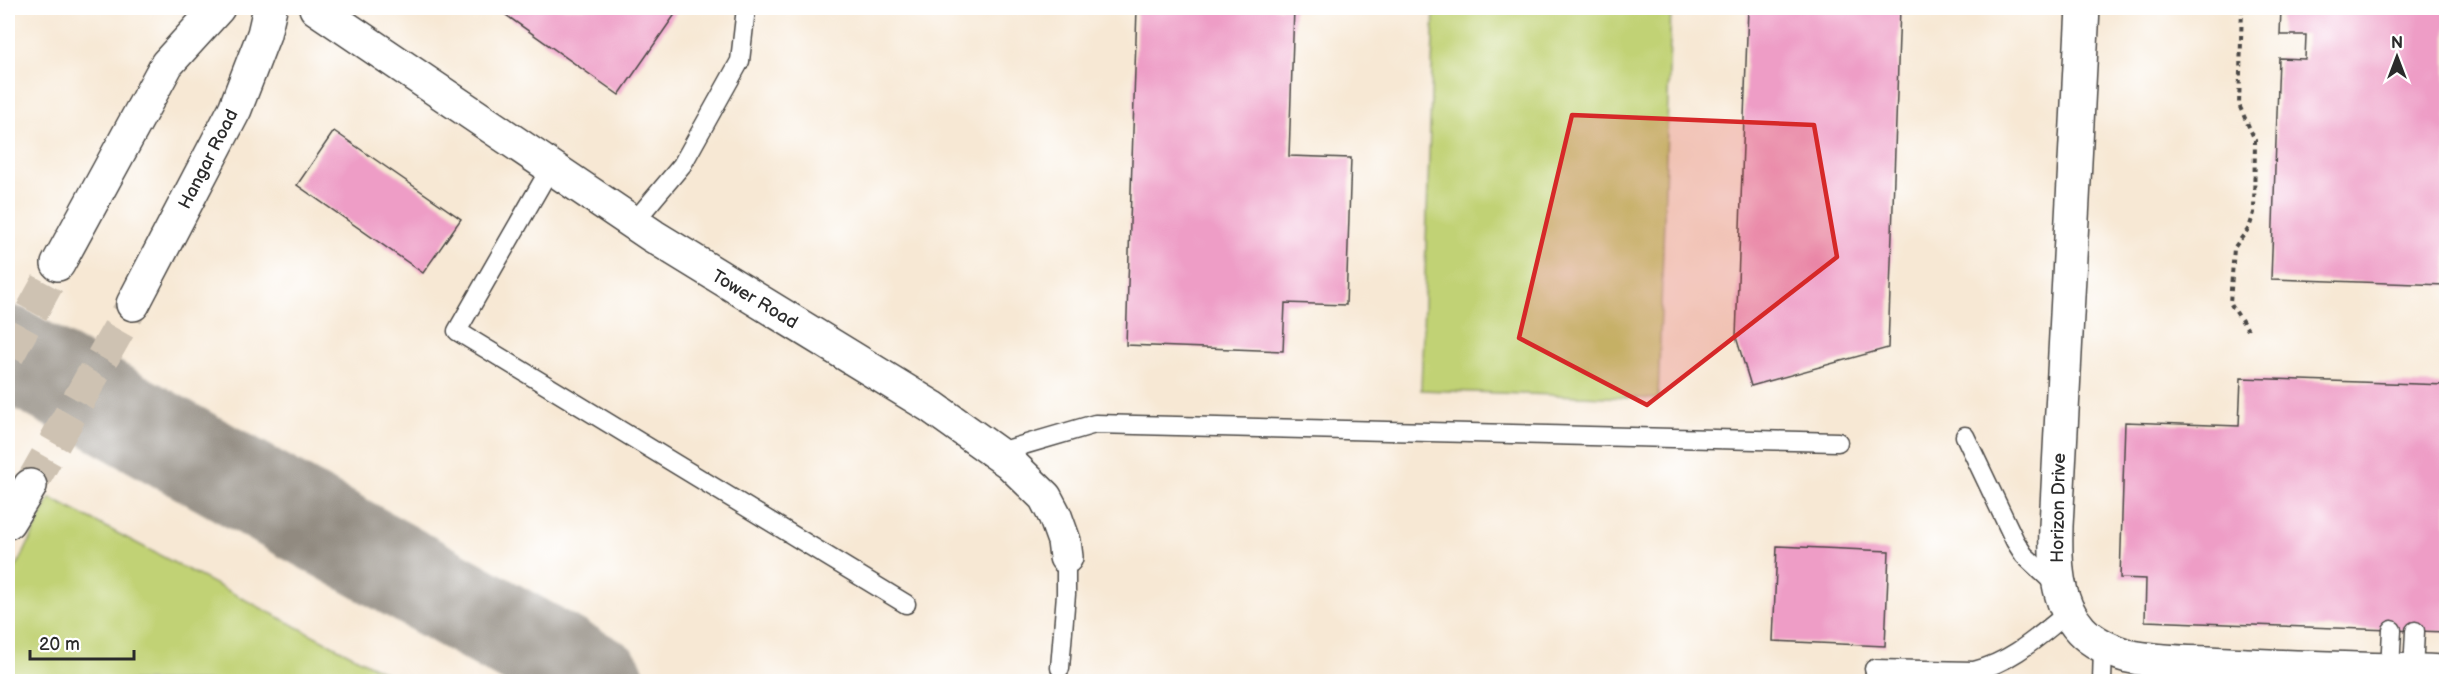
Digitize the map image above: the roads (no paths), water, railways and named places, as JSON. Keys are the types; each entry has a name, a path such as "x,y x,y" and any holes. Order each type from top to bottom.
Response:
{"street":[{"path":"58,264 167,63 218,8"},
{"name":"Hangar Road","path":"133,304 235,109 264,34 270,8"},
{"name":"Tower Road","path":"315,8 634,222 932,407 996,453 1045,497 1064,541 1066,557"},
{"name":"Horizon Drive","path":"2082,8 2055,557 2065,601 2081,631 2103,646 2165,671 2446,672"},
{"path":"8,522 30,486"}],"lane":[{"path":"634,222 682,165 740,61 746,8"},
{"path":"551,167 457,331 906,604"},
{"path":"996,453 1095,424 1838,442"},
{"path":"1874,669 1974,671 1993,674 2018,653 2065,601 2015,541 1965,435"},
{"name":"Tower Road","path":"1060,668 1066,594 1066,557"},
{"path":"2392,630 2398,673"},
{"path":"2398,673 2415,631"},
{"path":"2102,681 2103,646"}],"tunnel":[{"path":"8,355 58,264"},
{"path":"30,486 133,304"}]}
